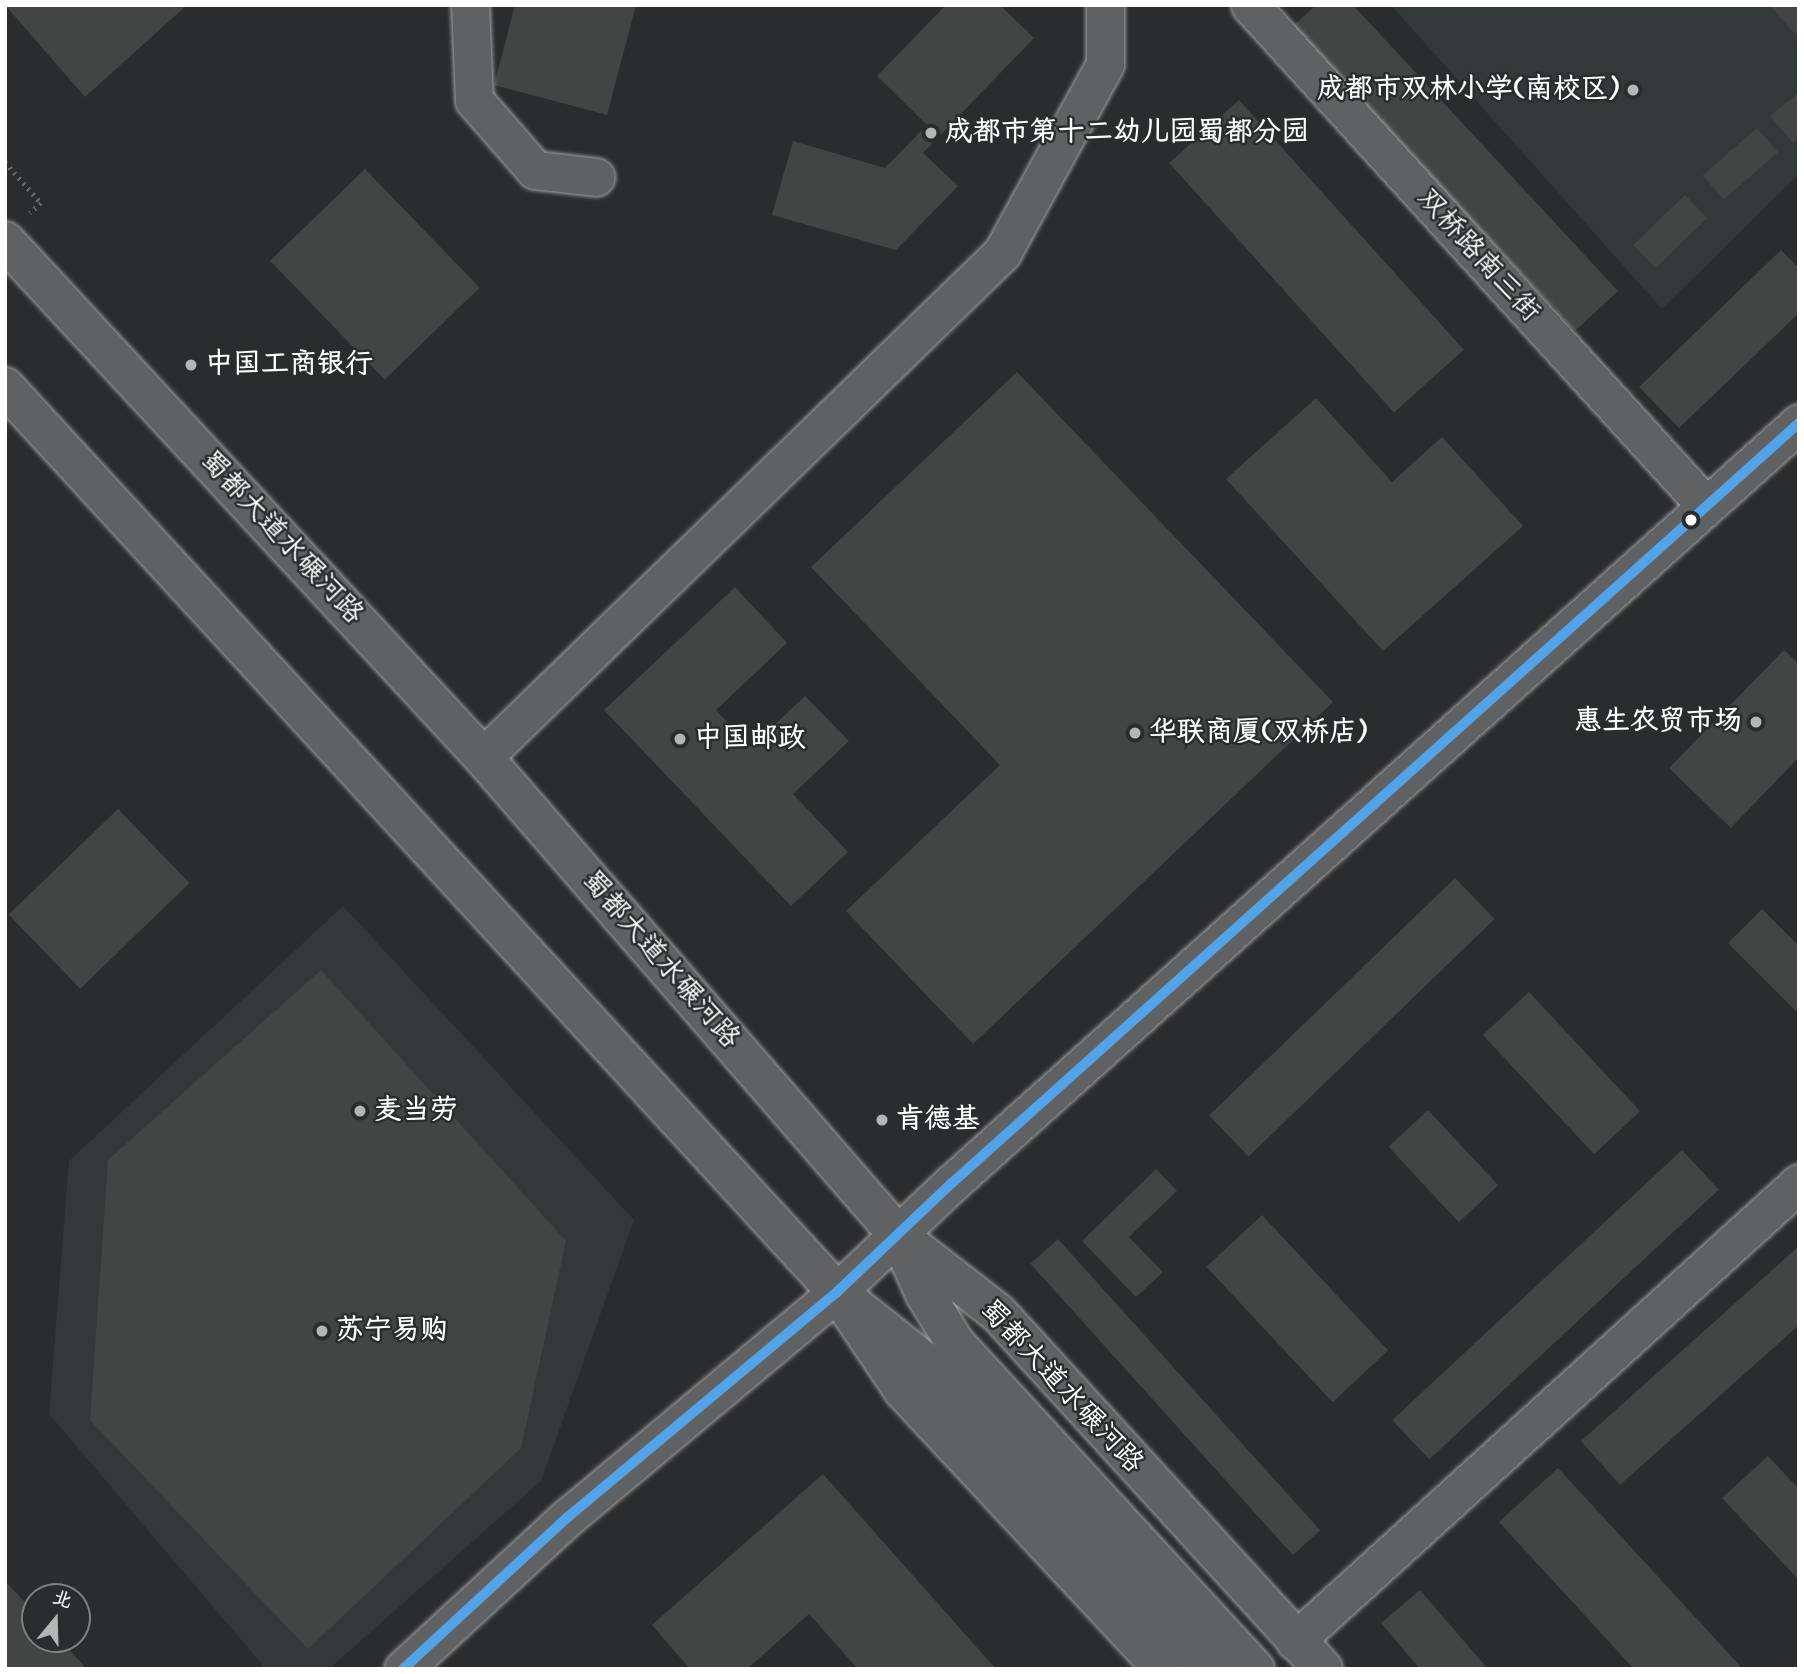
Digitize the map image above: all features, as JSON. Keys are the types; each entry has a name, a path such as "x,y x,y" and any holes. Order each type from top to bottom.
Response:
{"main road":[{"name":"蜀都大道水碾河路","path":"5,241 483,757 899,1236 998,1313 1323,1669"},
{"path":"5,387 837,1292 903,1390 1163,1669"},
{"path":"899,1236 925,1294 955,1343 1254,1667"},
{"path":"837,1292 930,1366 1210,1669"}],"street":[{"path":"470,5 474,100 535,170 596,177"},
{"path":"483,757 1002,253 1105,64 1105,5"},
{"name":"双桥路南三街","path":"1250,5 1706,506"},
{"path":"403,1669 568,1517 837,1292 952,1183 1799,423"},
{"path":"1295,1641 1799,1183"}],"path":[{"path":"5,162 41,202"}],"shaded area":[{"name":"成都市双林小学(南校区)","path":"1391,5 1799,5 1799,174 1662,309"},
{"name":"苏宁易购","path":"343,906 634,1220 541,1481 329,1669 266,1669 49,1414 69,1161"}],"building":[{"path":"5,5 187,5 85,97"},
{"path":"515,5 636,5 607,115 494,85"},
{"name":"成都市第十二幼儿园蜀都分园","path":"946,5 1000,5 1034,38 923,153 958,186 896,250 772,215 793,141 885,168 927,125 877,76"},
{"path":"1316,5 1353,5 1618,291 1575,331 1292,27"},
{"path":"1769,5 1799,5 1799,38"},
{"path":"1799,92 1799,138 1793,143 1770,116"},
{"path":"1239,100 1464,350 1394,413 1169,163"},
{"path":"1757,128 1778,152 1724,199 1703,175"},
{"path":"365,169 480,288 385,379 270,261"},
{"path":"1685,195 1707,218 1655,268 1633,245"},
{"path":"1781,250 1799,268 1799,313 1679,428 1639,387"},
{"name":"华联商厦(双桥店)","path":"1017,372 1333,702 973,1044 846,911 1000,765 811,567"},
{"path":"1316,398 1392,482 1442,437 1523,526 1383,651 1226,479"},
{"path":"735,587 787,643 716,710 751,747 805,696 849,741 793,794 848,852 791,906 604,710"},
{"path":"1784,650 1799,664 1799,757 1731,828 1669,768"},
{"path":"118,809 190,883 80,989 9,915"},
{"path":"1455,878 1495,919 1249,1157 1209,1116"},
{"path":"1762,909 1799,946 1799,1014 1728,943"},
{"name":"苏宁易购","path":"321,970 566,1241 521,1448 308,1649 90,1420 108,1160"},
{"path":"1529,992 1640,1111 1594,1154 1483,1035"},
{"path":"1428,1110 1498,1185 1459,1222 1389,1147"},
{"path":"1682,1150 1719,1189 1429,1460 1392,1420"},
{"path":"1156,1169 1177,1191 1129,1237 1163,1272 1136,1297 1082,1241"},
{"path":"1262,1215 1388,1350 1333,1402 1206,1267"},
{"path":"1058,1239 1320,1530 1293,1555 1031,1264"},
{"path":"1799,1246 1799,1325 1620,1485 1581,1441"},
{"path":"1768,1456 1799,1489 1799,1580 1722,1498"},
{"path":"1558,1468 1743,1669 1634,1669 1499,1522"},
{"path":"823,1474 996,1669 858,1669 809,1614 747,1669 690,1669 652,1625"},
{"path":"5,1581 21,1598 21,1653 72,1653 87,1669 5,1669"},
{"path":"1420,1590 1488,1669 1420,1669 1381,1623"}],"transit line":[{"path":"403,1669 568,1517 837,1292 952,1183 1799,423"}],"place":[{"name":"成都市双林小学(南校区)","path":"1633,90"},
{"name":"成都市第十二幼儿园蜀都分园","path":"931,133"},
{"name":"中国工商银行","path":"191,365"},
{"name":"惠生农贸市场","path":"1756,722"},
{"name":"华联商厦(双桥店)","path":"1135,733"},
{"name":"中国邮政","path":"680,739"},
{"name":"麦当劳","path":"360,1111"},
{"name":"肯德基","path":"882,1120"},
{"name":"苏宁易购","path":"322,1331"}]}
